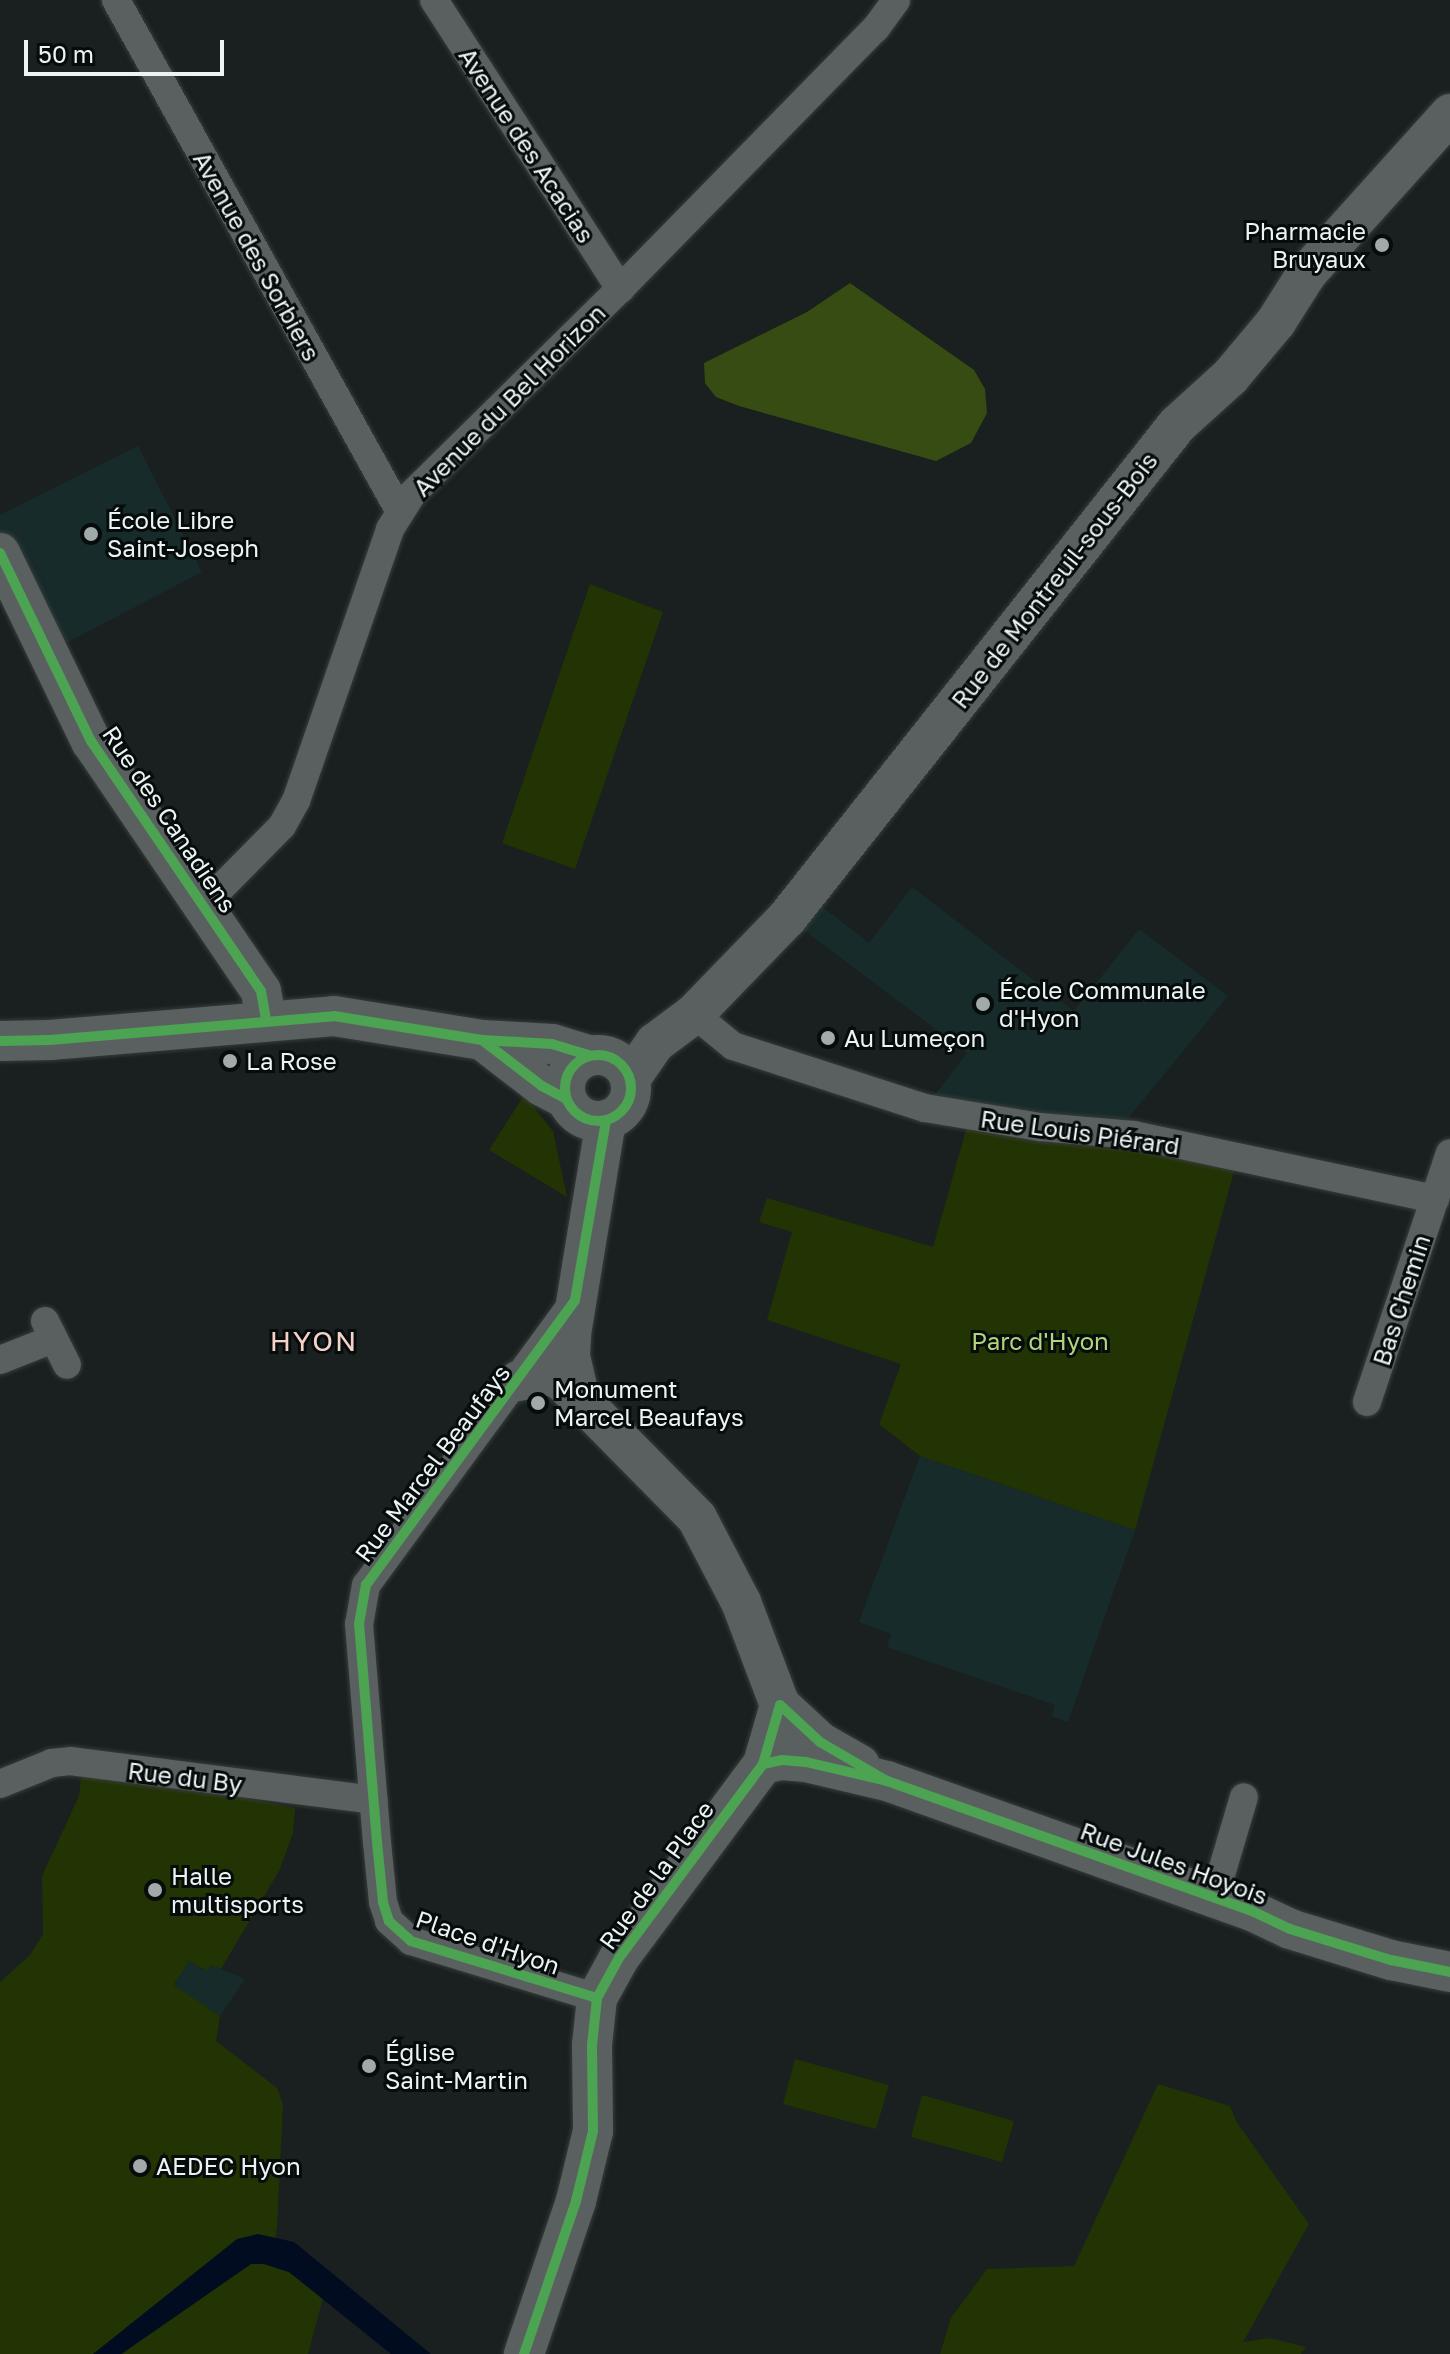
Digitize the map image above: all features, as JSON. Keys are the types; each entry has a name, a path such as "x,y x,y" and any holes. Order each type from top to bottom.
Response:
{"street":[{"name":"Avenue des Sorbiers","path":"116,0 400,512"},
{"name":"Avenue des Acacias","path":"434,0 620,289"},
{"name":"Avenue du Bel Horizon","path":"204,905 282,826 296,801 390,529 400,512 430,476 620,289 876,28 896,0"},
{"name":"Rue de Montreuil-sous-Bois","path":"610,1064 655,1043 694,1014 787,918 1177,425 1230,377 1276,322 1307,273 1450,114"},
{"name":"Rue des Canadiens","path":"0,553 100,758 261,991 266,1019"},
{"name":"Rue Louis Piérard","path":"694,1014 733,1046 925,1108 1040,1127 1134,1135 1435,1199"},
{"path":"0,1041 50,1040 266,1019 334,1016 482,1040 539,1042 610,1064 632,1089 626,1106 583,1111 542,1086 482,1040"},
{"path":"572,1391 570,1356 575,1300 592,1198 577,1148 583,1111 564,1088 570,1069 610,1064"},
{"path":"1435,1199 1450,1153"},
{"name":"Bas Chemin","path":"1367,1402 1435,1199"},
{"name":"Rue Marcel Beaufays","path":"383,1902 359,1624 366,1585 575,1300"},
{"path":"0,1360 49,1330 67,1365"},
{"path":"518,1381 552,1375 572,1391 697,1518 741,1602 780,1705"},
{"name":"Rue de la Place","path":"524,2354 576,2201 593,2131 592,2045 597,1998 619,1958 763,1764 780,1705"},
{"name":"Rue Jules Hoyois","path":"780,1705 820,1742 887,1781"},
{"name":"Rue Jules Hoyois","path":"763,1764 782,1760 806,1762 887,1781 1214,1898 1290,1929 1391,1960 1450,1972"},
{"name":"Rue du By","path":"0,1784 52,1763 70,1761 374,1800"},
{"path":"1214,1898 1244,1797"},
{"name":"Place d'Hyon","path":"383,1902 389,1921 411,1941 597,1998"}],"shaded area":[{"name":"École Libre Saint-Joseph","path":"138,446 202,572 49,652 0,553 0,515"},
{"name":"École Communale d'Hyon","path":"912,887 1074,1011 1139,929 1228,996 1117,1132 925,1108 967,1053 788,918 806,894 869,943"},
{"path":"920,1456 1135,1530 1068,1722 1052,1716 1055,1705 887,1647 891,1634 859,1622"},
{"path":"189,1961 206,1971 211,1965 245,1979 220,2016 174,1986"}],"green space":[{"path":"850,283 974,370 985,389 987,413 971,443 936,461 739,406 716,397 705,383 704,363 807,312"},
{"path":"590,584 663,612 575,869 502,843"},
{"path":"524,1095 553,1131 567,1197 489,1150"},
{"name":"Parc d'Hyon","path":"970,1116 1238,1157 1135,1530 920,1456 879,1424 901,1364 767,1320 792,1232 759,1222 767,1198 933,1247"},
{"name":"AEDEC Hyon","path":"82,1765 295,1808 293,1833 280,1869 221,1969 211,1965 207,1971 189,1961 174,1985 220,2016 216,2041 277,2088 283,2104 277,2227 274,2247 102,2354 0,2354 0,1982 30,1955 43,1934 42,1876 79,1796"},
{"path":"795,2059 889,2085 876,2129 783,2104"},
{"path":"1158,2084 1230,2106 1236,2121 1309,2224 1243,2342 1270,2338 1306,2347 1301,2354 940,2354 951,2318 987,2269 1074,2266"},
{"path":"922,2095 1014,2121 1002,2162 911,2137"},
{"path":"251,2264 264,2264 289,2272 323,2298 308,2354 122,2354"}],"water":[{"path":"258,2234 294,2242 431,2354 391,2354 289,2272 264,2264 251,2264 121,2354 93,2354 237,2239"}],"cycle path":[{"path":"0,553 91,741 261,991 266,1019"},
{"path":"0,1041 50,1040 334,1016 482,1040 552,1044 589,1055"},
{"path":"482,1040 542,1086 566,1099"},
{"path":"591,1055 605,1055 617,1060 626,1069 631,1088 629,1101 622,1112 605,1121 591,1121 579,1116 570,1107 565,1095 565,1081 570,1069 579,1060 591,1055"},
{"path":"597,1998 411,1941 389,1921 383,1902 359,1624 366,1585 575,1300 606,1121"},
{"path":"524,2354 576,2201 593,2131 592,2045 597,1998 619,1958 763,1764 780,1705 820,1742 887,1781"},
{"path":"763,1764 782,1760 806,1762 887,1781 1252,1911 1290,1929 1391,1960 1450,1972"}],"place":[{"name":"Pharmacie Bruyaux","path":"1382,245"},
{"name":"École Libre Saint-Joseph","path":"91,534"},
{"name":"École Communale d'Hyon","path":"983,1004"},
{"name":"Au Lumeçon","path":"828,1038"},
{"name":"La Rose","path":"230,1061"},
{"name":"Monument Marcel Beaufays","path":"538,1403"},
{"name":"Halle multisports","path":"155,1890"},
{"name":"Église Saint-Martin","path":"369,2066"},
{"name":"AEDEC Hyon","path":"140,2166"}],"district":[{"name":"HYON","path":"314,1341"}]}
